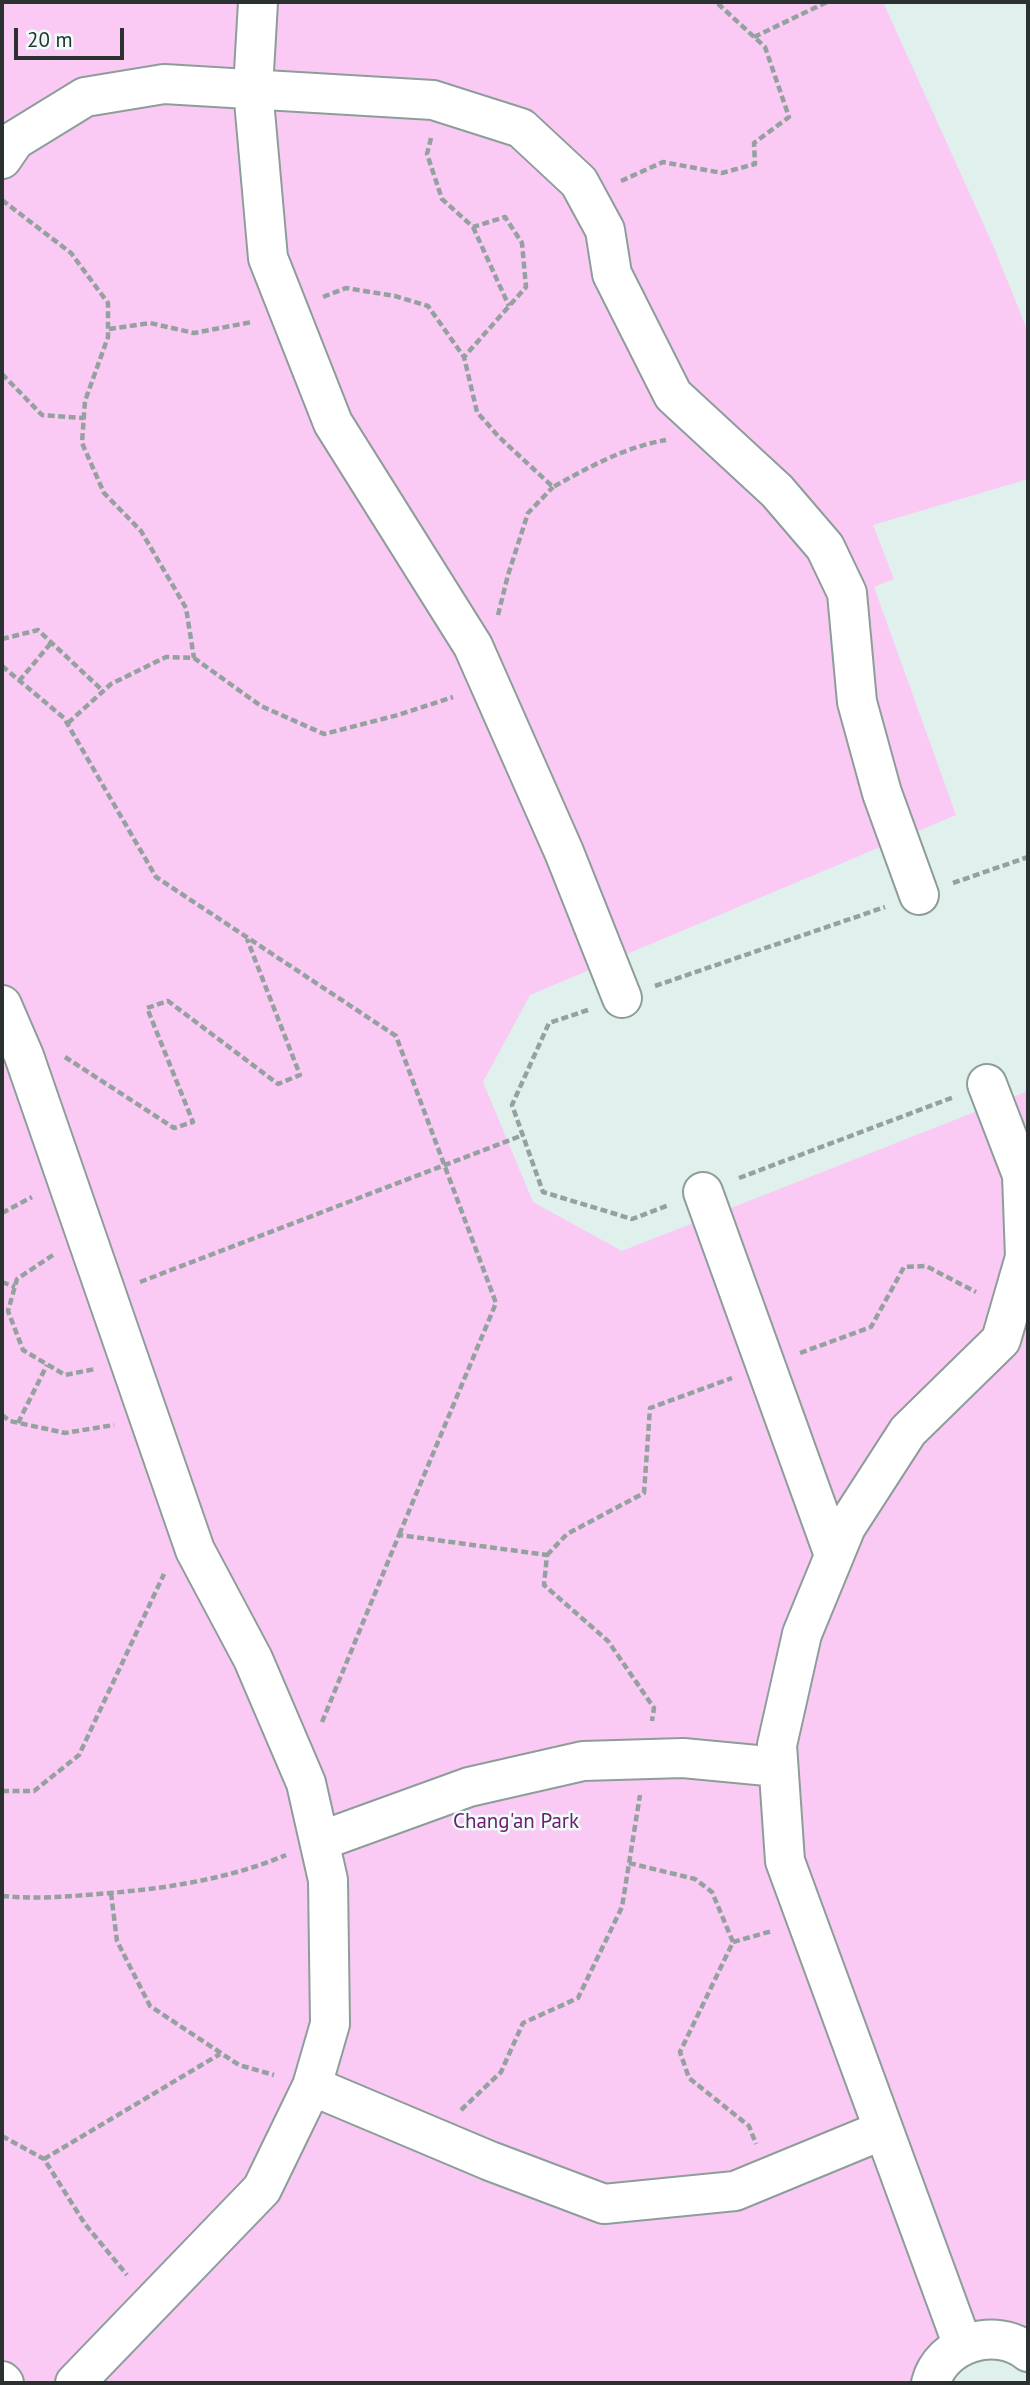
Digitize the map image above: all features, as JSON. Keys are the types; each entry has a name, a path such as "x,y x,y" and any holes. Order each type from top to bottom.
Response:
{"lane":[{"path":"258,2 253,89 268,258 333,423 473,646 564,852 622,998"},
{"path":"2,159 15,140 85,97 164,84 433,100 521,128 579,182 605,230 612,274 673,395 777,491 825,547 847,593 857,702 882,793 919,895"},
{"path":"2,1005 31,1076 195,1550 254,1659 306,1783 328,1880 330,2024 312,2086 262,2189 75,2383"},
{"path":"963,2346 785,1861 776,1745 802,1634 846,1527 908,1432 1001,1340 1024,1257 1022,1175 987,1084"},
{"path":"703,1192 834,1555"},
{"path":"320,1841 469,1787 583,1761 683,1758 778,1767"},
{"path":"312,2086 478,2156 604,2204 735,2191 883,2130"},
{"path":"931,2383 945,2358 963,2346 984,2339 1005,2340 1028,2352"}],"path":[{"path":"589,200 621,181 663,162 722,173 755,164 754,143 789,117 765,47 716,2"},
{"path":"754,37 827,2"},
{"path":"442,103 427,154 442,198 473,227 509,306"},
{"path":"2,200 71,253 108,303 108,337 85,401 82,443 104,493 142,531 186,608 194,658"},
{"path":"464,357 526,286 522,243 505,217 473,227"},
{"path":"109,329 150,323 194,333 242,326 346,288 395,296 429,306 464,357 477,412 499,437 553,486"},
{"path":"2,374 42,415 84,418"},
{"path":"498,615 528,513 553,486 605,459 645,443 716,435"},
{"path":"2,639 38,630 103,691"},
{"path":"19,681 51,643"},
{"path":"68,723 111,684 166,657 194,658 261,706 324,734 398,715 490,685"},
{"path":"2,666 68,723 156,877 396,1036 496,1303 399,1535"},
{"path":"987,1084 632,1219 543,1192 512,1105 549,1023 1028,857"},
{"path":"31,1076 65,1056 174,1128 192,1122 147,1008 168,1001 278,1084 300,1075 247,938"},
{"path":"106,1295 523,1135"},
{"path":"88,1239 47,1258 17,1279 8,1311 23,1350 65,1375 130,1362"},
{"path":"2,1282 15,1287"},
{"path":"18,1423 47,1365"},
{"path":"2,1415 10,1421 65,1433 149,1419"},
{"path":"2,1791 34,1791 79,1755 186,1526"},
{"path":"2,1896 36,1899 159,1889 259,1866 320,1841"},
{"path":"629,1863 695,1879 712,1892 733,1942 680,2052 689,2078 748,2126 769,2177"},
{"path":"111,1893 117,1941 150,2006 239,2065 312,2086"},
{"path":"44,2158 220,2054"},
{"path":"2,2136 44,2158 85,2224 130,2278 156,2299"}],"green space":[{"name":"Chang'an Park","path":"2,2 883,2 993,245 1028,332 1028,479 873,525 894,579 874,587 956,815 530,995 483,1082 533,1202 622,1251 1028,1091 1028,2353 991,2340 912,2383 2,2383"}]}
